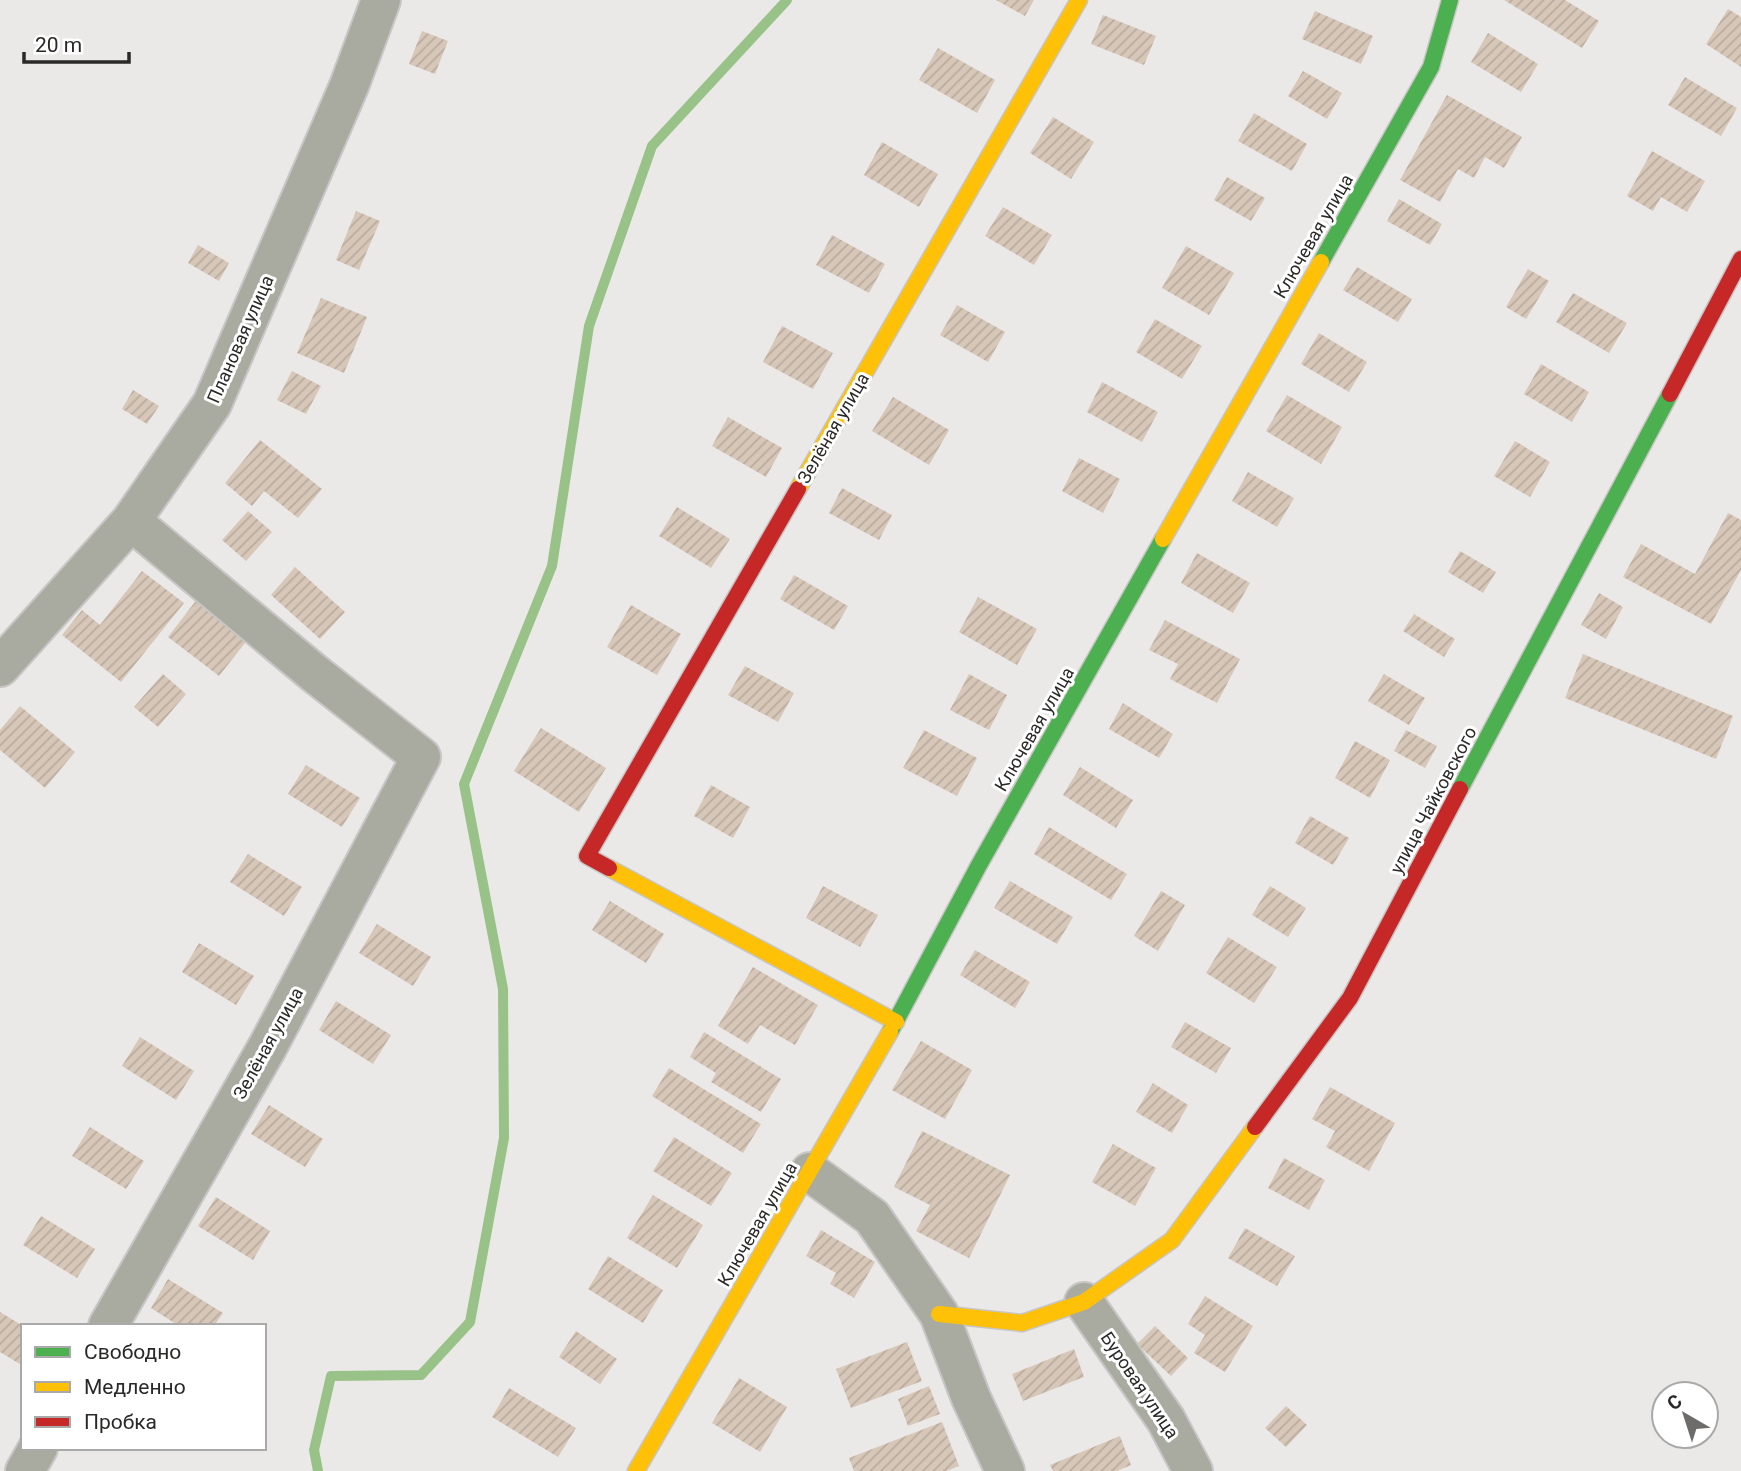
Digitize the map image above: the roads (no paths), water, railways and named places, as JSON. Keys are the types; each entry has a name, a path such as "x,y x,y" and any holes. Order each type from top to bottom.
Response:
{"street":[{"name":"Плановая улица","path":"0,667 131,521 212,404 349,86 381,0"},
{"name":"Зелёная улица","path":"896,1022 587,856 1079,0"},
{"name":"Ключевая улица","path":"636,1471 896,1022 985,853 1431,67 1450,0"},
{"name":"улица Чайковского","path":"939,1314 1022,1323 1084,1302 1172,1240 1350,998 1741,259"},
{"name":"Зелёная улица","path":"109,1324 268,1046 421,757 314,673 131,521"},
{"path":"810,1172 872,1217 939,1314 971,1398 1005,1471"},
{"name":"Буровая улица","path":"1084,1302 1166,1420 1193,1471"},
{"path":"25,1471 37,1450"}],"waterway":[{"path":"318,1471 314,1450 331,1376 421,1375 470,1322 504,1138 503,989 464,784 552,566 589,326 652,146 787,0"}]}
